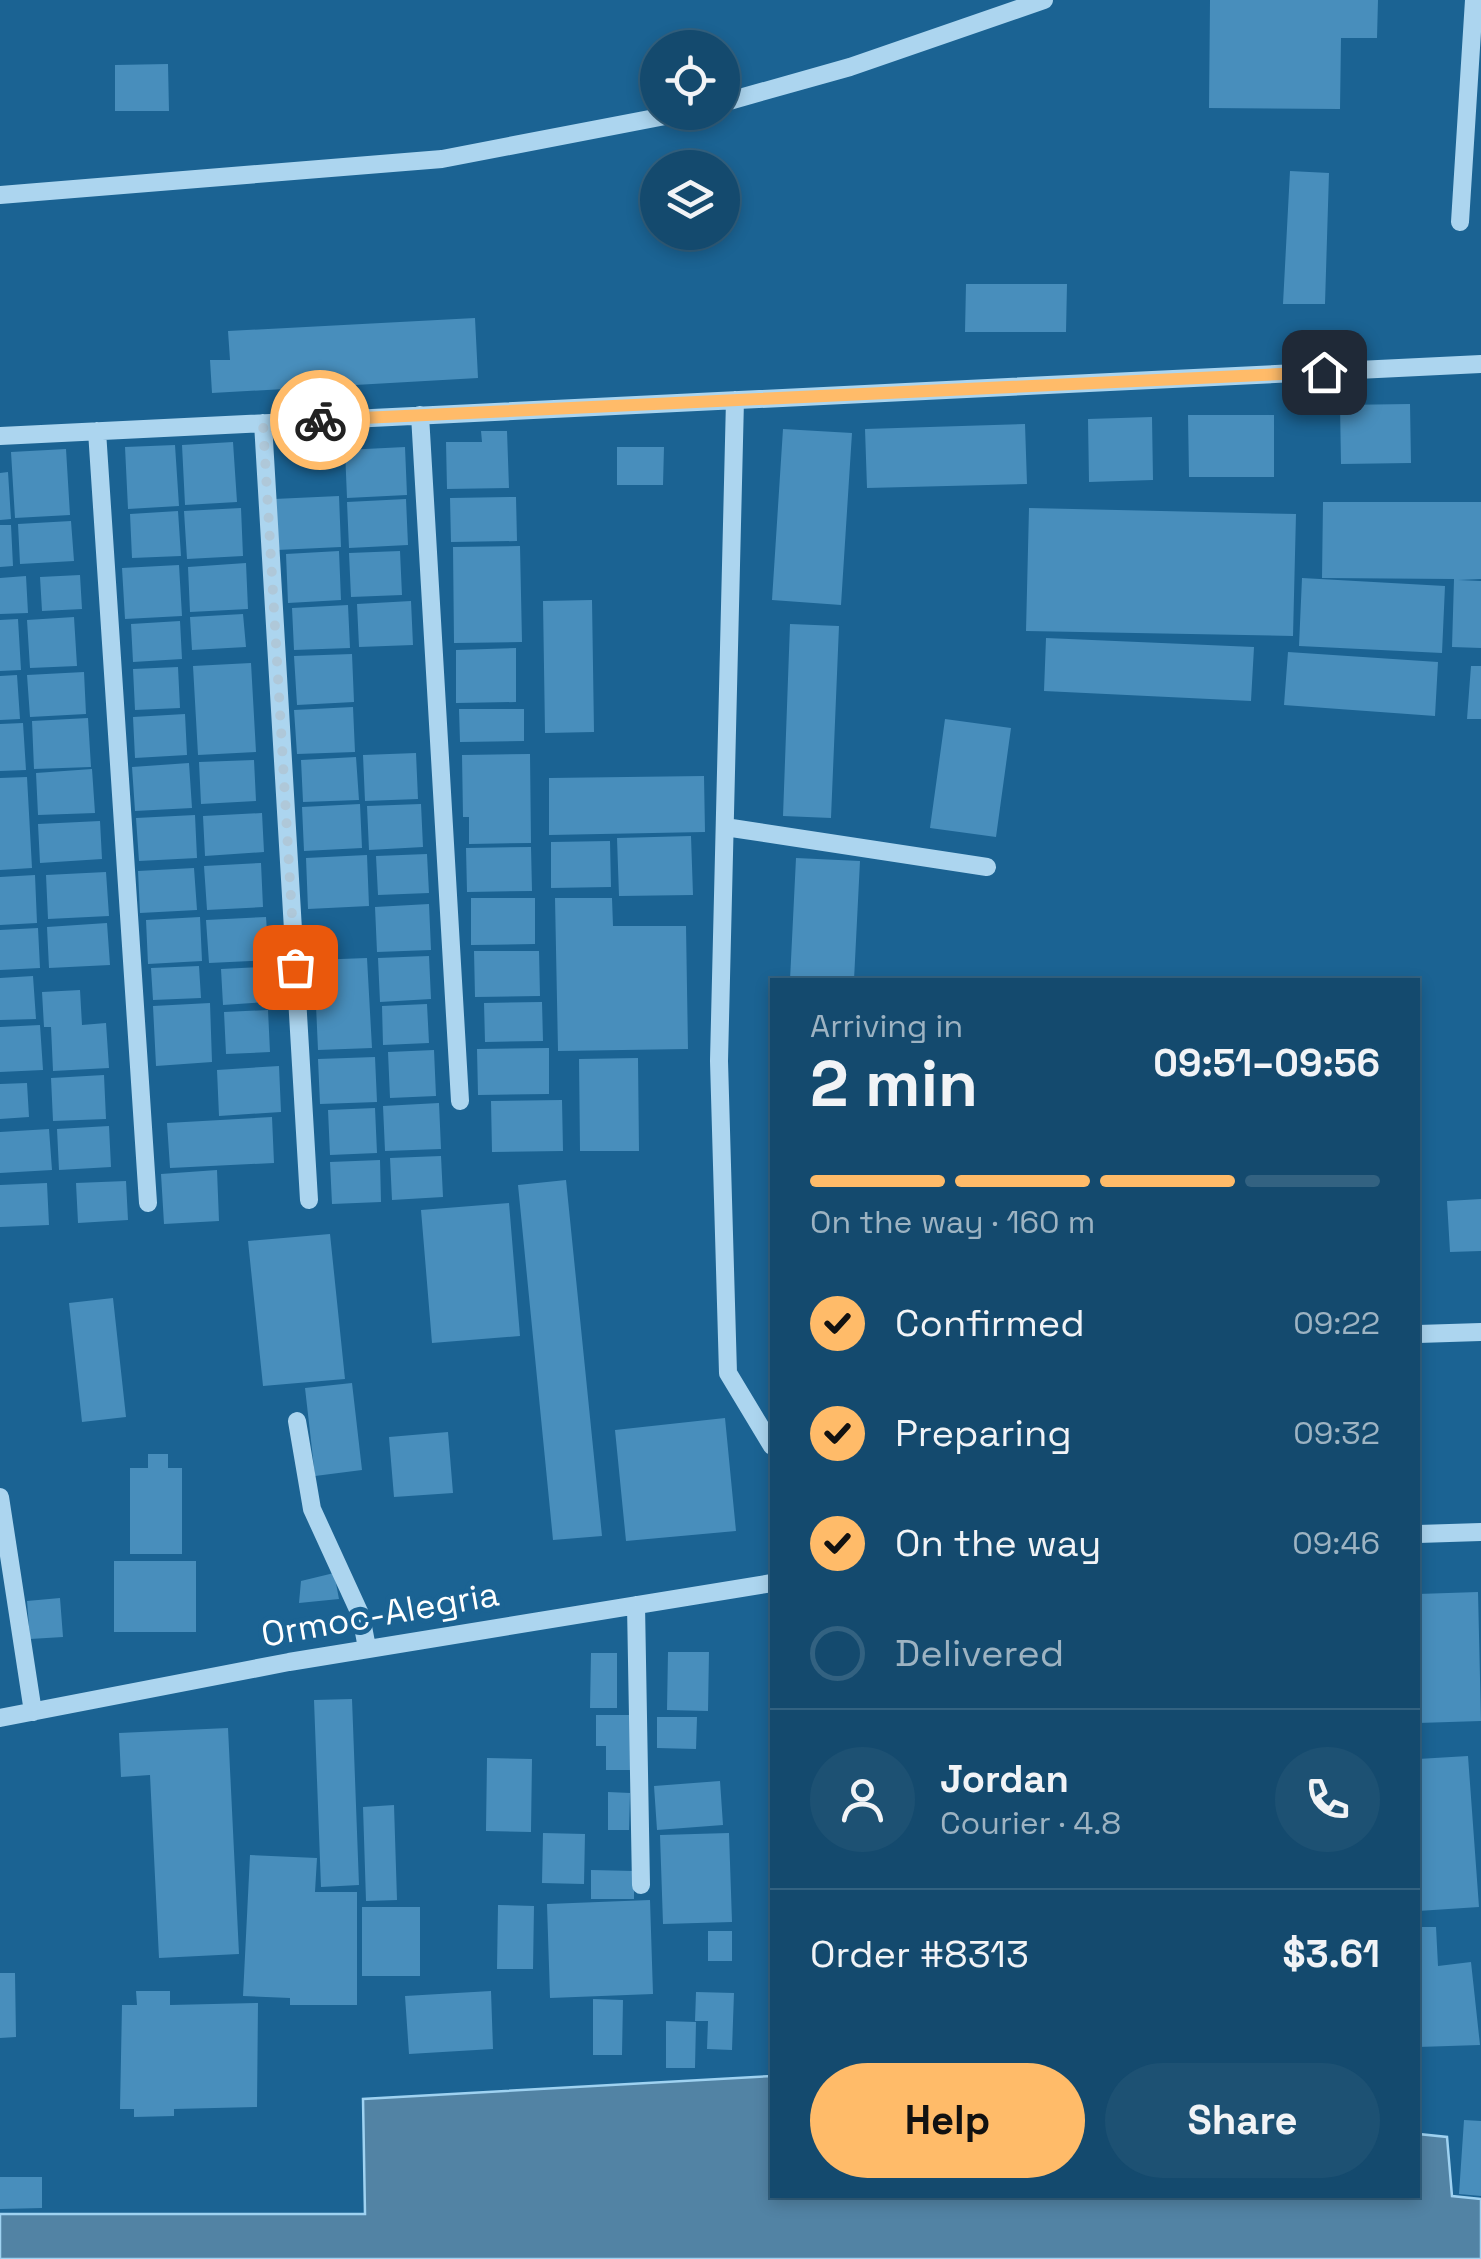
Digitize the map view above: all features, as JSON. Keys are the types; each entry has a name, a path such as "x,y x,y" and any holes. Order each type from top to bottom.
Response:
{"street":[{"path":"740,98 850,68 1044,0"},
{"path":"1460,222 1474,0"},
{"path":"0,196 442,160 640,121"},
{"path":"0,436 1481,364"},
{"path":"735,400 719,1061 728,1373 770,1443"},
{"path":"420,415 460,1101"},
{"path":"263,423 309,1200"},
{"path":"97,431 148,1203"},
{"path":"725,826 987,867"},
{"path":"1420,1334 1481,1332"},
{"path":"296,1421 312,1509 360,1616 368,1648"},
{"path":"0,1497 33,1712"},
{"path":"1420,1534 1481,1532"},
{"name":"Ormoc-Alegria","path":"0,1718 368,1648 770,1583"},
{"path":"636,1605 641,1886"}],"water":[{"path":"770,2076 770,2198 1420,2198 1420,2134 1447,2137 1452,2196 1481,2199 1481,2259 0,2259 0,2214 365,2214 363,2099"}],"building":[{"path":"1210,0 1378,0 1377,38 1341,38 1340,109 1209,108"},
{"path":"168,64 169,111 115,111 115,65"},
{"path":"1290,171 1329,173 1325,304 1283,304"},
{"path":"966,284 1067,284 1066,332 965,332"},
{"path":"475,318 478,378 212,393 210,360 230,360 228,331"},
{"path":"1410,404 1411,463 1341,464 1340,405"},
{"path":"1188,415 1274,415 1274,477 1189,477"},
{"path":"1152,417 1153,480 1089,482 1088,419"},
{"path":"1025,424 1027,484 867,488 865,429"},
{"path":"783,429 852,433 841,605 772,600"},
{"path":"481,431 507,431 509,488 447,489 446,442 482,442"},
{"path":"233,442 237,502 185,505 182,445"},
{"path":"175,445 179,506 128,509 125,447"},
{"path":"405,447 407,495 347,498 345,450"},
{"path":"617,447 664,447 663,485 617,485"},
{"path":"66,449 70,515 15,518 11,452"},
{"path":"8,472 11,519 0,520 0,473"},
{"path":"339,496 341,547 277,550 274,499"},
{"path":"516,497 517,541 451,542 450,498"},
{"path":"406,499 408,545 349,548 347,502"},
{"path":"1323,502 1481,502 1481,579 1458,580 1481,581 1481,648 1452,647 1454,579 1322,578"},
{"path":"241,508 243,556 187,559 184,511"},
{"path":"1029,508 1296,514 1293,636 1026,631"},
{"path":"178,511 181,556 132,558 130,514"},
{"path":"71,521 74,561 20,564 18,524"},
{"path":"0,525 11,525 13,566 0,567"},
{"path":"520,546 522,642 454,643 453,547"},
{"path":"339,551 341,600 288,603 286,554"},
{"path":"400,551 402,595 351,597 349,553"},
{"path":"246,563 248,609 190,612 188,567"},
{"path":"179,565 182,616 125,619 122,568"},
{"path":"80,575 82,609 42,611 40,577"},
{"path":"26,576 28,613 0,614 0,578"},
{"path":"1302,578 1445,586 1442,653 1299,646"},
{"path":"592,600 594,732 545,733 543,601"},
{"path":"411,601 413,645 359,647 357,604"},
{"path":"348,605 350,648 294,650 292,608"},
{"path":"243,614 246,647 192,650 190,617"},
{"path":"74,617 77,666 30,668 27,620"},
{"path":"18,619 21,670 0,671 0,620"},
{"path":"180,621 182,659 133,662 131,624"},
{"path":"790,624 839,626 831,818 783,816"},
{"path":"1046,638 1254,647 1251,701 1044,691"},
{"path":"516,648 516,702 456,703 456,650"},
{"path":"1288,652 1438,662 1435,716 1284,705"},
{"path":"352,654 354,702 297,705 294,656"},
{"path":"251,663 256,752 198,755 193,666"},
{"path":"1471,666 1481,666 1481,719 1467,719"},
{"path":"178,667 180,708 135,710 133,669"},
{"path":"84,672 86,714 30,717 27,675"},
{"path":"17,675 20,719 0,720 0,676"},
{"path":"353,707 355,752 297,754 294,710"},
{"path":"459,709 524,709 524,741 460,742"},
{"path":"185,714 187,755 135,758 133,717"},
{"path":"88,718 91,767 34,769 32,721"},
{"path":"945,719 1011,728 996,837 930,828"},
{"path":"23,723 26,770 0,771 0,724"},
{"path":"416,753 418,799 365,801 363,755"},
{"path":"530,754 531,843 469,844 469,817 463,817 462,755"},
{"path":"356,757 359,800 303,802 301,760"},
{"path":"254,760 256,801 201,804 199,762"},
{"path":"189,763 192,808 135,811 132,767"},
{"path":"92,769 95,813 38,815 36,773"},
{"path":"704,776 705,832 549,835 549,778"},
{"path":"27,777 32,868 0,870 0,778"},
{"path":"360,804 362,848 304,851 302,807"},
{"path":"421,804 423,847 369,850 367,806"},
{"path":"262,813 264,852 205,856 203,816"},
{"path":"195,815 197,858 139,861 136,818"},
{"path":"100,821 102,859 40,863 38,824"},
{"path":"691,836 693,895 619,896 617,838"},
{"path":"610,841 611,887 551,888 551,842"},
{"path":"531,847 532,891 467,892 466,848"},
{"path":"427,854 429,893 378,895 376,856"},
{"path":"367,855 369,906 308,909 306,858"},
{"path":"796,858 860,861 854,978 790,978"},
{"path":"261,863 263,907 207,910 204,866"},
{"path":"194,868 197,910 140,913 138,871"},
{"path":"106,872 109,916 48,919 46,875"},
{"path":"35,875 37,923 0,925 0,877"},
{"path":"471,898 535,898 535,944 471,945"},
{"path":"555,898 612,898 613,926 686,926 688,1049 558,1051"},
{"path":"429,904 431,950 377,952 375,907"},
{"path":"200,917 202,961 148,964 146,920"},
{"path":"266,917 269,960 209,963 206,920"},
{"path":"107,923 110,965 49,968 47,927"},
{"path":"38,928 40,968 0,970 0,930"},
{"path":"474,951 539,951 540,996 475,997"},
{"path":"429,956 431,999 380,1002 378,958"},
{"path":"367,958 372,1048 318,1050 314,960"},
{"path":"199,966 201,998 153,1000 151,968"},
{"path":"263,967 266,1002 223,1005 221,969"},
{"path":"33,976 36,1019 0,1020 0,978"},
{"path":"80,990 82,1025 106,1023 109,1068 53,1071 51,1027 44,1027 42,992"},
{"path":"542,1002 543,1041 485,1042 484,1003"},
{"path":"210,1003 212,1062 156,1066 153,1006"},
{"path":"427,1004 429,1043 383,1045 382,1006"},
{"path":"268,1010 270,1052 226,1054 224,1012"},
{"path":"40,1025 43,1070 0,1072 0,1027"},
{"path":"549,1048 549,1094 478,1095 477,1049"},
{"path":"434,1050 436,1096 390,1098 388,1052"},
{"path":"375,1057 377,1102 320,1104 318,1059"},
{"path":"638,1058 639,1151 580,1151 579,1059"},
{"path":"279,1066 281,1112 219,1116 217,1070"},
{"path":"104,1075 106,1119 53,1121 51,1078"},
{"path":"27,1083 29,1117 0,1119 0,1084"},
{"path":"562,1100 563,1151 492,1152 491,1101"},
{"path":"439,1103 441,1149 385,1151 383,1106"},
{"path":"375,1108 377,1153 330,1155 328,1110"},
{"path":"272,1117 274,1163 170,1168 167,1123"},
{"path":"109,1126 111,1167 59,1170 57,1129"},
{"path":"49,1129 52,1170 0,1173 0,1132"},
{"path":"441,1156 443,1197 392,1200 390,1158"},
{"path":"380,1160 381,1202 332,1204 330,1162"},
{"path":"217,1170 219,1221 164,1224 161,1174"},
{"path":"566,1180 602,1536 553,1540 518,1185"},
{"path":"126,1181 128,1220 78,1223 76,1183"},
{"path":"47,1183 49,1225 0,1227 0,1185"},
{"path":"1481,1199 1481,1251 1450,1252 1447,1201"},
{"path":"509,1203 520,1336 432,1343 421,1210"},
{"path":"330,1234 345,1379 263,1386 248,1241"},
{"path":"113,1298 126,1417 82,1422 69,1303"},
{"path":"352,1383 362,1470 315,1476 305,1388"},
{"path":"725,1418 736,1531 626,1541 615,1430"},
{"path":"448,1432 453,1493 394,1497 389,1437"},
{"path":"148,1454 168,1454 168,1468 182,1468 182,1554 130,1554 130,1468 148,1468"},
{"path":"114,1561 196,1561 196,1632 114,1632"},
{"path":"334,1573 339,1599 299,1603 301,1581"},
{"path":"1478,1592 1481,1721 1420,1723 1420,1594"},
{"path":"60,1598 63,1637 30,1639 27,1601"},
{"path":"668,1652 709,1652 708,1711 667,1710"},
{"path":"591,1653 617,1653 617,1708 590,1708"},
{"path":"352,1699 359,1885 321,1887 314,1700"},
{"path":"596,1715 631,1715 631,1770 606,1770 606,1746 596,1746"},
{"path":"657,1717 697,1717 696,1749 657,1748"},
{"path":"228,1728 239,1954 159,1958 150,1775 121,1777 119,1733"},
{"path":"1468,1756 1479,1907 1420,1911 1420,1759"},
{"path":"487,1758 532,1759 531,1832 486,1831"},
{"path":"720,1781 723,1825 657,1830 654,1786"},
{"path":"608,1792 630,1793 629,1830 608,1830"},
{"path":"394,1805 397,1900 366,1901 363,1807"},
{"path":"543,1833 585,1834 584,1884 542,1883"},
{"path":"729,1833 732,1922 663,1924 660,1835"},
{"path":"250,1855 317,1858 315,1892 357,1892 357,2005 290,2005 290,1998 243,1996"},
{"path":"591,1870 634,1871 634,1899 591,1899"},
{"path":"650,1900 653,1994 550,1998 547,1904"},
{"path":"498,1905 534,1906 533,1969 497,1969"},
{"path":"362,1907 420,1907 420,1976 362,1976"},
{"path":"1420,1927 1436,1927 1438,1966 1471,1962 1480,2045 1420,2047"},
{"path":"708,1931 732,1931 732,1961 708,1961"},
{"path":"0,1973 15,1973 16,2037 0,2038"},
{"path":"136,1991 170,1991 170,2005 258,2003 257,2107 174,2109 174,2116 134,2117 134,2109 120,2109 122,2005 137,2005"},
{"path":"491,1991 493,2049 409,2054 405,1996"},
{"path":"696,1992 734,1993 732,2050 707,2049 708,2021 695,2021"},
{"path":"593,1999 623,2000 622,2055 593,2055"},
{"path":"666,2021 696,2022 695,2068 666,2068"},
{"path":"1464,2120 1481,2121 1481,2196 1459,2194"},
{"path":"0,2177 42,2177 42,2208 0,2209"}],"way so far":[{"path":"295,967 263,423 320,420"}],"route":[{"path":"320,420 1324,372"}]}
